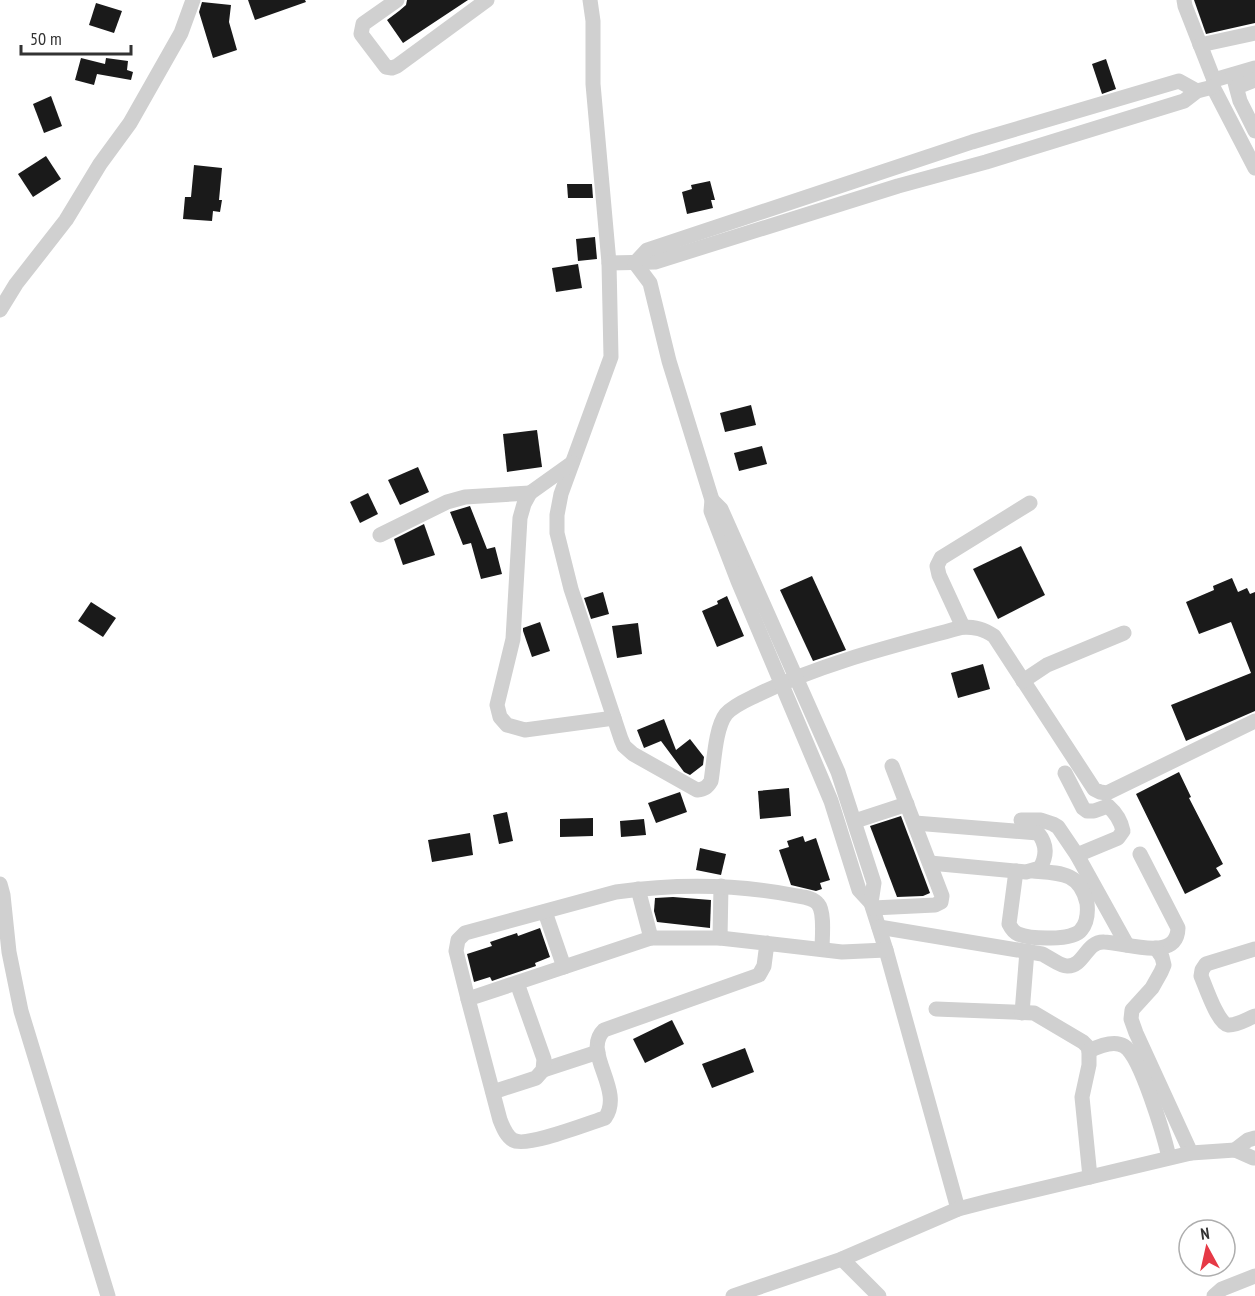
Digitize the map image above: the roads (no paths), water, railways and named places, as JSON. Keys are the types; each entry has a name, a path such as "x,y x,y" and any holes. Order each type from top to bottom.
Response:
{"street":[{"path":"0,310 16,284 66,220 100,164 130,123 181,33 193,0"},
{"path":"397,0 363,24 361,34 386,67 392,68 487,0"},
{"path":"590,0 593,21 593,84 609,263 611,357 561,494 557,515 557,533 571,589 624,746 633,754 697,790 703,789 708,787 711,781 720,726 726,714 735,706 782,683 859,655 963,627 985,630 994,636 1094,789 1100,792 1107,793 1255,721"},
{"path":"1184,0 1214,84 1255,168"},
{"path":"1200,45 1255,33"},
{"path":"1235,81 1255,68"},
{"path":"609,263 655,262 898,186 997,159 1184,101 1197,91 1214,84 1255,80"},
{"path":"635,263 646,250 972,142 1179,81 1197,91"},
{"path":"1235,81 1240,101 1255,131"},
{"path":"635,263 650,283 669,362 712,500 711,511 797,678 838,772 855,821 874,883 872,905 958,1209"},
{"path":"572,463 530,493 524,504 520,518 513,639 497,705 500,717 507,725 525,729 614,718"},
{"path":"380,535 447,502 465,497 530,493"},
{"path":"963,627 939,575 937,566 941,558 1030,503"},
{"path":"744,578 782,683 831,801 859,890 872,905 941,902 942,896 892,766"},
{"path":"1023,681 1047,665 1124,633"},
{"path":"822,777 838,772"},
{"path":"1065,773 1083,808 1087,811 1094,811 1108,806 1121,824 1123,831 1118,838 1077,855"},
{"path":"855,821 907,804"},
{"path":"1021,820 1041,820 1058,827 1077,855 1127,945"},
{"path":"915,823 1038,833 1043,839 1045,855 1040,868 1034,871"},
{"path":"879,927 1042,954 1062,965 1069,966 1076,964 1096,943 1146,948 1165,946 1173,941 1178,928 1140,854"},
{"path":"930,863 1034,871 1061,874 1075,879 1083,890 1088,910 1081,931 1061,938 1017,934 1009,924 1016,871"},
{"path":"0,884 9,952 21,1011 108,1296"},
{"path":"767,943 764,966 759,975 604,1030 598,1035 596,1043 611,1102 610,1112 605,1118 538,1140 513,1141 505,1132 456,951 458,940 465,933 616,892 704,885 764,889 813,899 820,905 822,949"},
{"path":"720,938 721,886"},
{"path":"638,889 651,938"},
{"path":"545,912 564,967"},
{"path":"468,999 651,938 720,938 842,952 886,950"},
{"path":"1156,948 1164,965 1152,988 1132,1011 1131,1019 1191,1153"},
{"path":"1255,949 1206,964 1201,976 1223,1024 1229,1026 1255,1016"},
{"path":"1022,1013 1027,951"},
{"path":"517,983 544,1059 543,1070"},
{"path":"936,1009 1034,1014 1088,1047 1089,1065 1082,1097 1090,1177"},
{"path":"1089,1051 1111,1043 1121,1044 1128,1048 1139,1066 1169,1157"},
{"path":"493,1092 536,1078 543,1070 598,1052"},
{"path":"1235,1150 1248,1140 1255,1138"},
{"path":"741,1295 842,1259 958,1209 1191,1153 1235,1150 1255,1158"},
{"path":"842,1259 879,1296"},
{"path":"1214,1296 1222,1289 1255,1276"}]}
